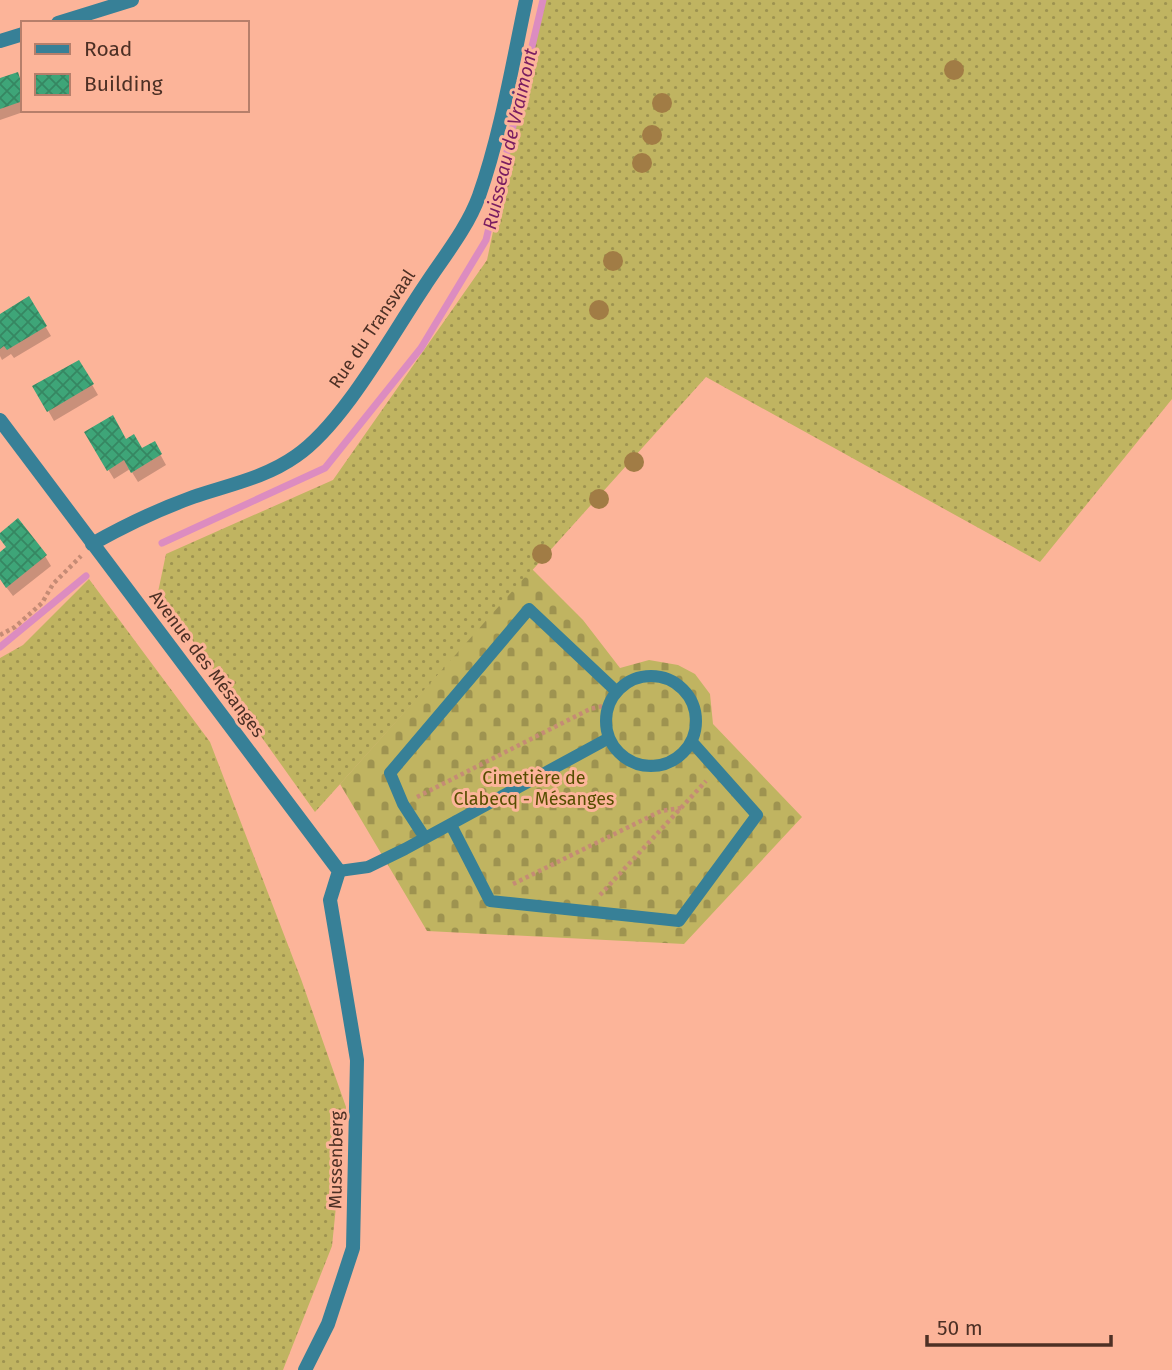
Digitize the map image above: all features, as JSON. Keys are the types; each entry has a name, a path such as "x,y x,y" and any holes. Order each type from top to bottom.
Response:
{"street":[{"path":"64,21 132,0"},
{"name":"Rue du Transvaal","path":"92,544 133,521 270,471 297,456 316,440 352,395 457,237 478,200 504,110 526,0"},
{"path":"0,41 21,35"},
{"name":"Avenue des Mésanges","path":"0,420 339,871"},
{"name":"Mussenberg","path":"305,1370 328,1324 353,1248 358,1060 330,900 339,871"}],"lane":[{"path":"425,838 403,804 390,773 529,609 616,691"},
{"path":"650,675 668,678 678,684 694,705 697,721 692,742 677,758 663,765 648,766 628,760 617,752 608,738 605,717 608,704 616,691 634,678 650,675"},
{"path":"339,871 368,867 608,738"},
{"path":"451,824 490,901 679,921 757,815 692,742"}],"path":[{"path":"0,635 15,628 42,603 53,584 92,544"},
{"path":"403,804 590,709 608,704"},
{"path":"585,911 716,770"},
{"path":"488,897 661,811 681,808"}],"green space":[{"path":"542,0 1172,0 1172,399 1040,562 706,377 315,812 158,592 166,554 333,480 487,260"},
{"name":"Cimetière de Clabecq - Mésanges","path":"532,569 583,620 620,668 649,660 678,665 695,674 710,694 713,724 802,817 684,944 427,931 340,784"},
{"path":"89,579 210,742 301,979 346,1107 332,1246 283,1370 0,1370 0,658 23,645"}],"building":[{"path":"18,72 21,102 0,109 0,78"},
{"path":"29,296 47,326 7,350 4,346 0,349 0,314"},
{"path":"79,360 94,384 47,412 32,386"},
{"path":"113,415 126,439 134,434 142,448 155,441 162,454 131,473 124,460 107,471 84,432"},
{"path":"18,518 47,555 6,588 0,579 0,552 6,547 0,539 0,533"}],"waterway":[{"name":"Ruisseau de Vraimont","path":"162,543 325,468 421,348 486,240 543,0"},
{"name":"Ruisseau de Vraimont","path":"0,647 86,576"}]}
